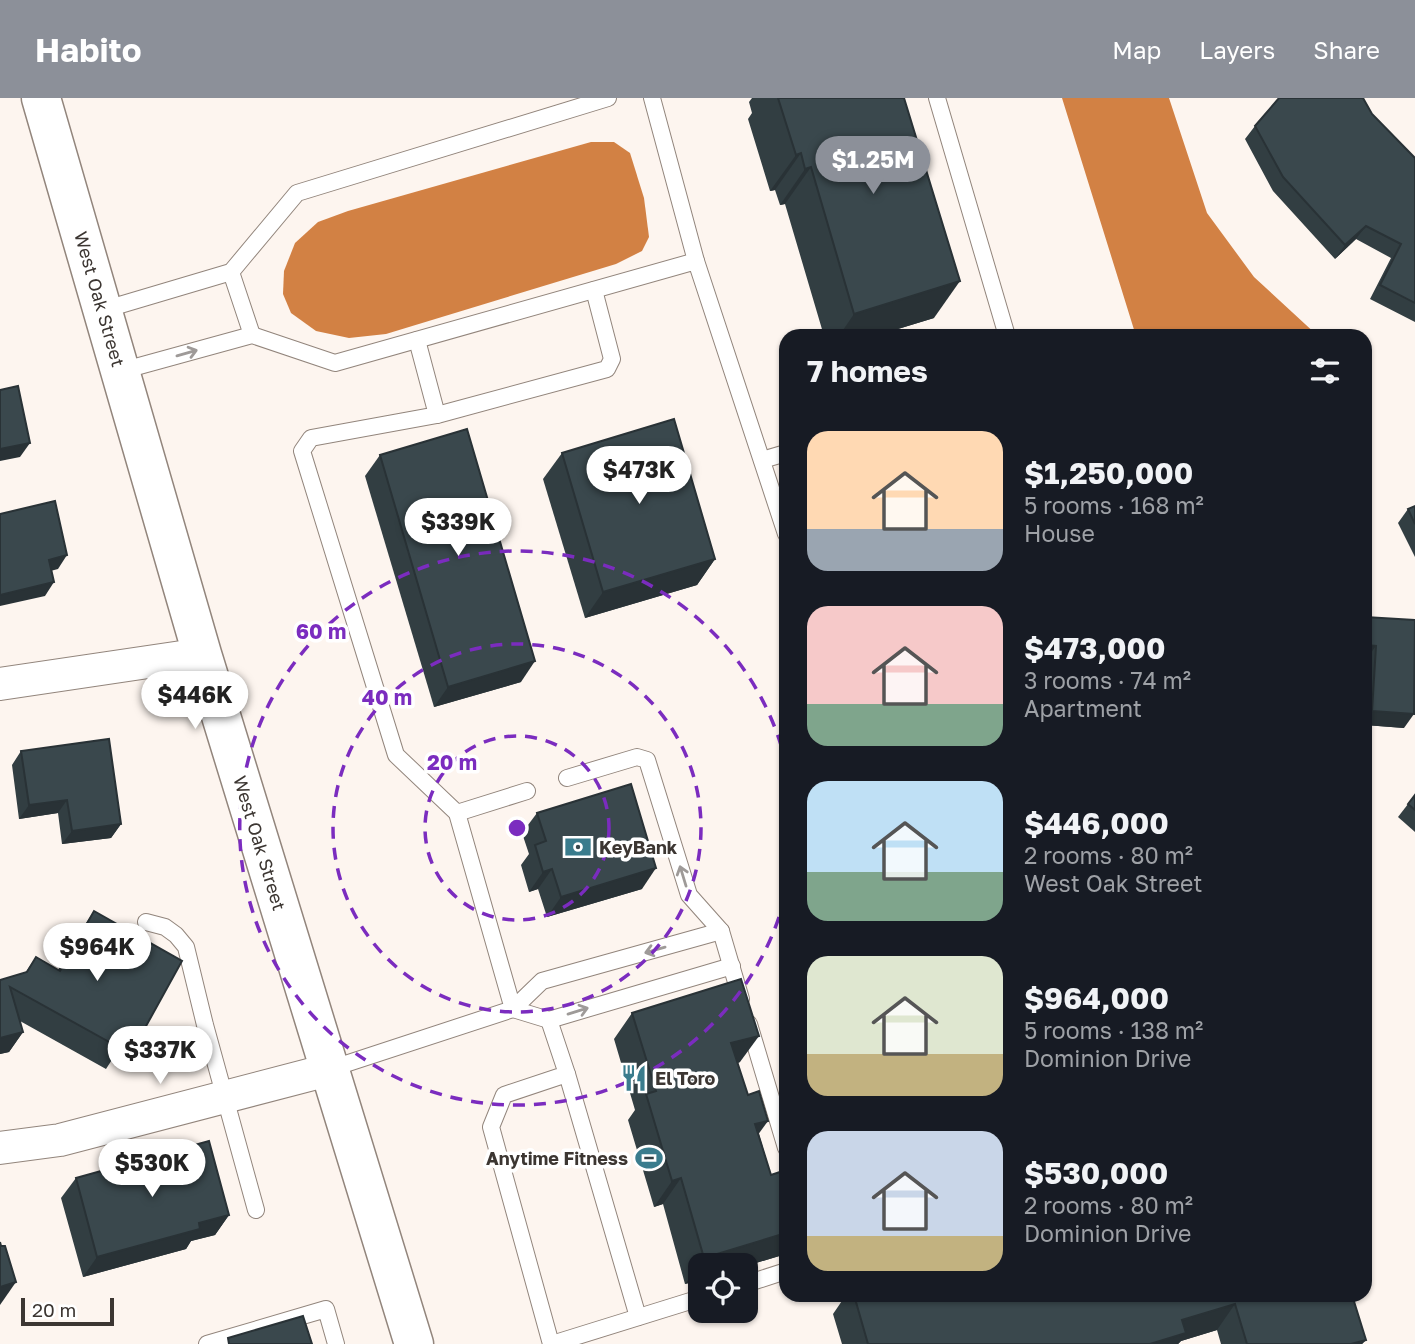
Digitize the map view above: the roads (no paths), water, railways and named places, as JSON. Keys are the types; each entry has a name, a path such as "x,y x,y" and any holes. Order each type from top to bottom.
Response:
{"main road":[{"name":"West Oak Street","path":"41,98 202,654 414,1344"}],"street":[{"path":"0,684 202,654"},
{"path":"0,1148 60,1140 328,1070"}],"lane":[{"path":"103,310 231,272 297,193 608,98"},
{"path":"652,98 696,261 779,512"},
{"path":"937,98 1005,329"},
{"path":"121,372 252,335 335,363 696,261"},
{"path":"231,272 252,335"},
{"path":"513,1009 457,813 396,755 302,451 311,438 437,415 607,369 612,359 594,290"},
{"path":"417,340 437,415"},
{"path":"762,460 779,455"},
{"path":"567,778 636,757 647,760 690,895 720,931 779,1124"},
{"path":"457,813 527,791"},
{"path":"146,922 165,927 186,947 256,1210"},
{"path":"328,1070 513,1009 542,981 720,931"},
{"path":"513,1009 550,1020 732,966"},
{"path":"550,1020 638,1317"},
{"path":"567,1074 504,1095 491,1127 552,1344 688,1302"},
{"path":"758,1280 779,1273"},
{"path":"207,1344 326,1309 336,1344"}],"place":[{"name":"KeyBank","path":"578,847"},
{"name":"El Toro","path":"634,1078"},
{"name":"Anytime Fitness","path":"649,1158"}]}
